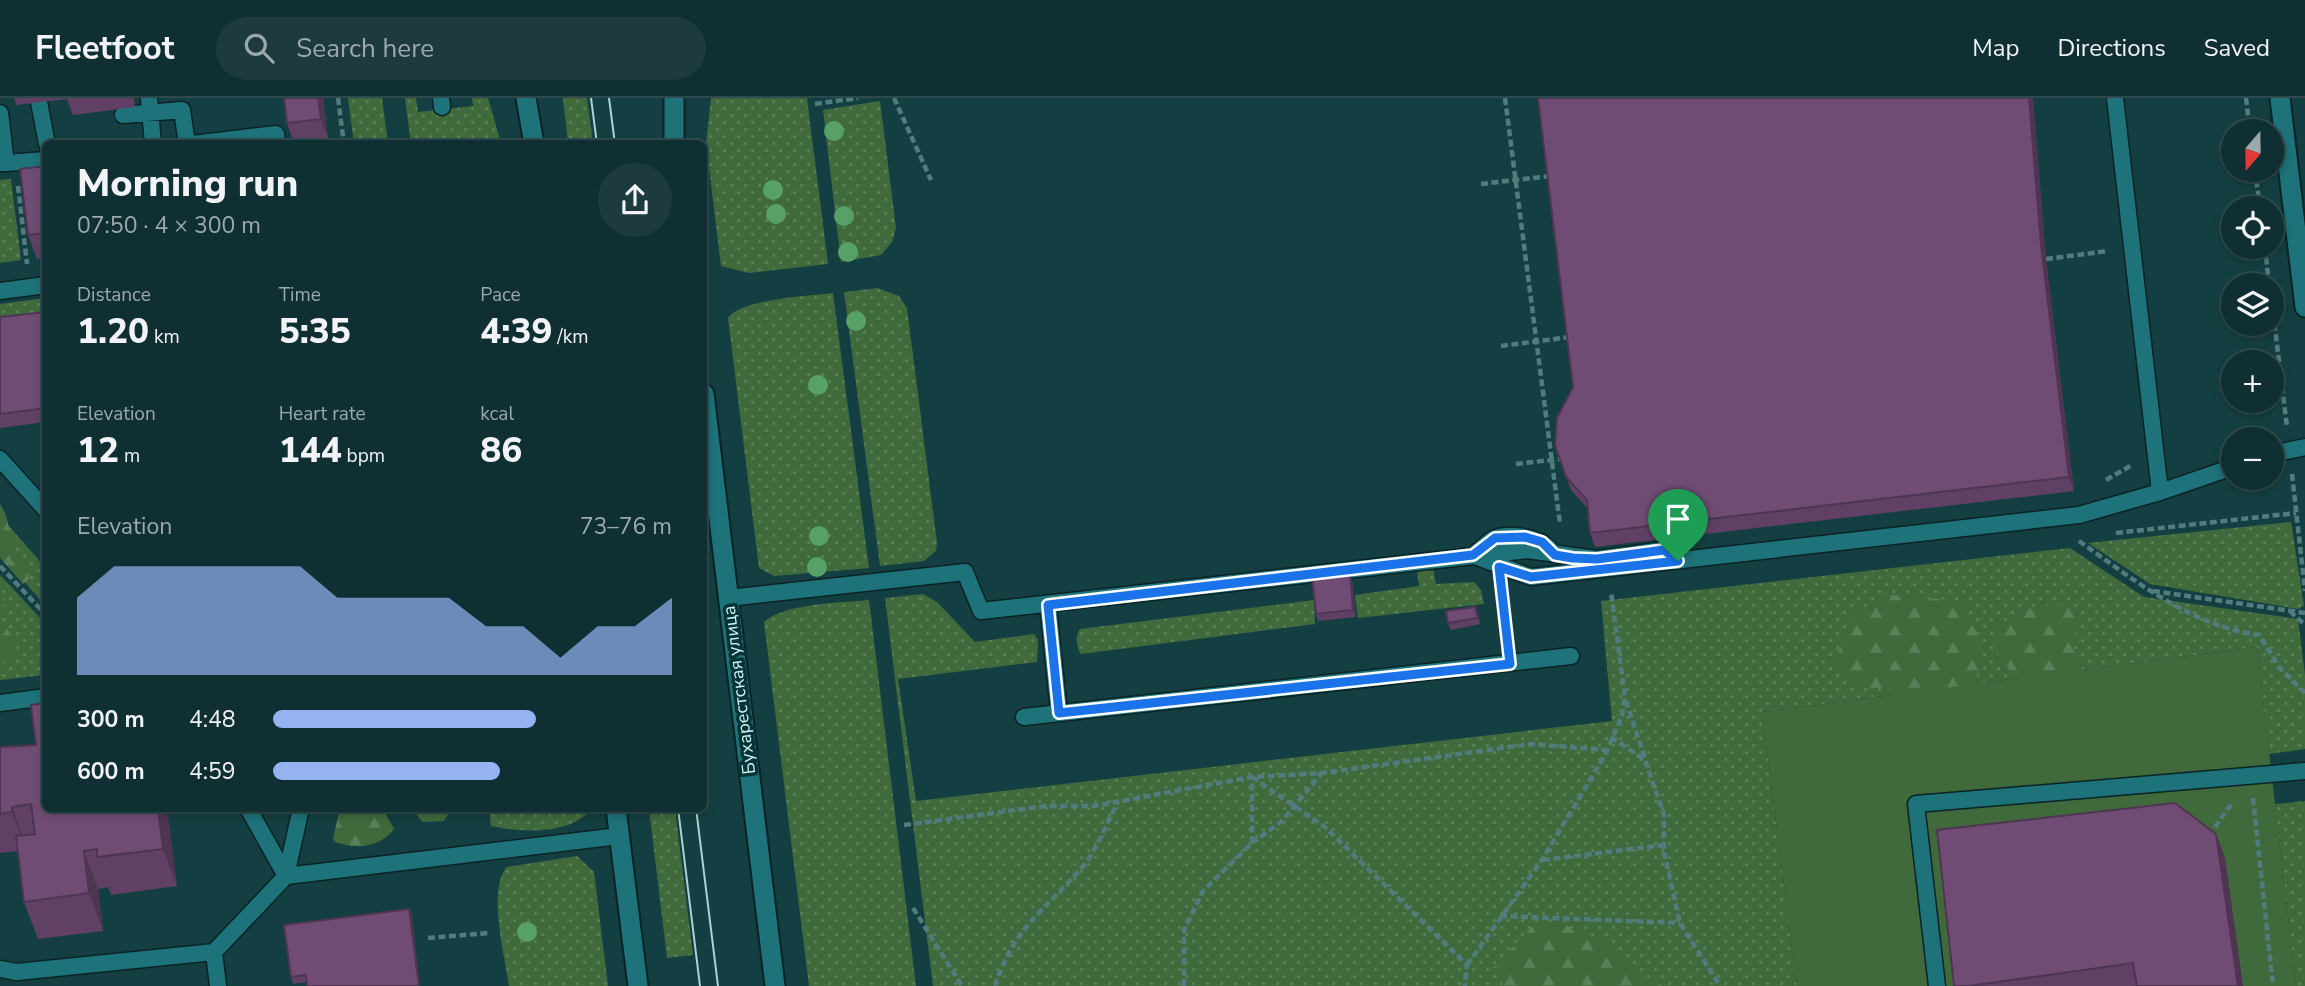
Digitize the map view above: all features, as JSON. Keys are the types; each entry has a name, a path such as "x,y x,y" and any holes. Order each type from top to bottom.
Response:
{"street":[{"path":"526,98 533,140"},
{"path":"674,98 674,140"},
{"path":"2280,98 2305,307"},
{"name":"Бухарестская улица","path":"707,420 775,986"},
{"path":"616,812 638,986"}],"lane":[{"path":"2115,98 2160,492"},
{"path":"39,102 46,140"},
{"path":"123,115 150,105 182,104 186,140"},
{"path":"150,105 153,140"},
{"path":"0,113 9,163 42,160"},
{"path":"240,140 276,134 277,140"},
{"path":"0,291 38,286"},
{"path":"0,459 42,506"},
{"path":"1473,555 1531,577 1678,561 2064,517 2160,492 2221,471"},
{"path":"728,598 965,572 981,611 1527,550 1597,559 1664,550 1678,561"},
{"path":"1048,605 1059,713"},
{"path":"1024,717 1571,656"},
{"path":"0,703 42,698"},
{"path":"1937,986 1916,804 2305,771"},
{"path":"250,812 286,876"},
{"path":"0,969 29,979 214,952 286,876 300,812"},
{"path":"286,876 619,836"},
{"path":"214,952 218,986"}],"path":[{"path":"338,98 344,140"},
{"path":"815,104 858,98"},
{"path":"895,98 931,180"},
{"path":"1505,98 1562,538"},
{"path":"2246,98 2249,119"},
{"path":"9,163 17,183 38,286"},
{"path":"1481,184 1550,176"},
{"path":"2046,258 2133,248"},
{"path":"2278,336 2297,448 2305,591"},
{"path":"1501,346 1570,337"},
{"path":"2098,484 2157,451"},
{"path":"1517,464 1560,459"},
{"path":"2064,517 2075,538 2150,591 2232,631 2259,635 2280,668 2305,693"},
{"path":"0,566 42,611"},
{"path":"1499,567 1510,664"},
{"path":"2150,591 2305,613"},
{"path":"1611,594 1625,697 1664,815 1664,845 1680,923 1720,986"},
{"path":"2289,611 2305,625"},
{"path":"1465,986 1467,965 1499,916 1542,860 1606,750 1622,716 1625,697"},
{"path":"1611,737 1645,760"},
{"path":"904,825 1046,806 1094,806 1252,777 1322,773 1531,744 1606,750"},
{"path":"1184,986 1184,930 1203,891 1252,843 1296,807 1322,773"},
{"path":"2205,843 2250,776"},
{"path":"2250,776 2273,986"},
{"path":"1252,777 1325,827 1467,965"},
{"path":"1252,777 1252,843"},
{"path":"995,986 1003,961 1032,916 1086,863 1118,802"},
{"path":"1542,860 1664,845"},
{"path":"913,908 962,986"},
{"path":"1499,916 1680,923"},
{"path":"428,938 488,933"}],"green space":[{"path":"348,98 382,98 388,140 354,140"},
{"path":"405,98 416,98 418,112 473,106 472,98 488,98 500,140 411,140"},
{"path":"563,98 587,98 593,140 568,140"},
{"path":"711,98 807,98 828,264 749,273 721,266 706,140"},
{"path":"880,101 896,228 892,242 881,255 841,262 823,110"},
{"path":"11,179 21,260 0,263 0,180"},
{"path":"877,288 899,296 907,308 937,543 936,551 924,561 880,566 844,292"},
{"path":"833,293 869,568 774,576 759,568 728,318 735,312 760,303"},
{"path":"42,298 42,324 0,330 0,304"},
{"path":"0,504 6,515 14,548 28,575 29,579 23,584 0,558"},
{"path":"0,516 42,564 42,602 0,554"},
{"path":"2291,522 2304,606 2298,609 2150,584 2088,543"},
{"path":"2070,548 2144,597 2298,619 2305,675 2305,749 2269,754 2257,647 1762,712 1797,986 933,986 885,598 923,594 937,602 975,642 1034,634 1038,640 1037,662 898,679 916,801 1612,721 1601,601"},
{"path":"1433,569 1436,584 1474,582 1481,590 1484,604 1358,618 1355,595 1419,586 1417,571"},
{"path":"0,575 42,620 42,675 0,680"},
{"path":"0,590 5,598 1,621 14,640 17,652 10,661 0,662"},
{"path":"1890,595 1962,601 1967,609 1978,640 1978,673 1972,685 1949,705 1904,703 1886,688 1854,688 1842,677 1834,663 1854,612"},
{"path":"869,600 916,986 809,986 764,622 799,607"},
{"path":"1314,600 1315,624 1081,654 1077,645 1080,629"},
{"path":"2070,605 2079,618 2073,648 2086,676 2040,700 1999,659 1994,627 2035,606"},
{"path":"2257,647 2296,986 1797,986 1762,712"},
{"path":"2305,801 2305,986 2296,986 2275,804"},
{"path":"339,812 385,813 394,829 382,840 367,845 352,846 335,842 333,839"},
{"path":"415,812 449,812 444,821 422,822"},
{"path":"489,812 587,814 566,826 554,829 515,830 491,826"},
{"path":"649,812 675,812 693,955 667,958"},
{"path":"577,856 594,872 608,986 509,986 499,924 498,890 501,877 507,867"},
{"path":"1561,923 1611,946 1646,978 1664,986 1504,986 1493,968 1532,927"}],"building":[{"path":"284,98 318,98 321,119 287,123"},
{"path":"1538,98 2029,98 2041,245 2069,477 1590,533 1587,500 1566,477 1555,445 1557,418 1573,387"},
{"path":"42,166 42,233 28,235 20,169"},
{"path":"42,312 42,409 0,414 0,317"},
{"path":"1350,573 1353,610 1316,614 1312,577"},
{"path":"1475,607 1478,618 1448,623 1446,611"},
{"path":"42,704 42,812 158,812 163,849 97,857 97,849 84,851 89,893 24,902 16,836 35,834 31,804 12,807 12,812 0,814 0,747 36,745 31,705"},
{"path":"2175,803 2216,834 2238,986 2137,986 2133,963 1954,986 1937,830"},
{"path":"409,909 419,986 307,986 306,975 291,977 284,925"}],"tram line":[{"path":"591,98 596,140"},
{"path":"609,98 614,140"},
{"path":"678,812 700,986"},
{"path":"696,812 718,986"}],"route":[{"path":"1525,537 1542,542 1555,555 1573,558 1597,559 1664,550 1678,561 1531,577 1499,567 1510,664 1059,713 1048,605 1473,555 1495,538 1525,537"}]}
